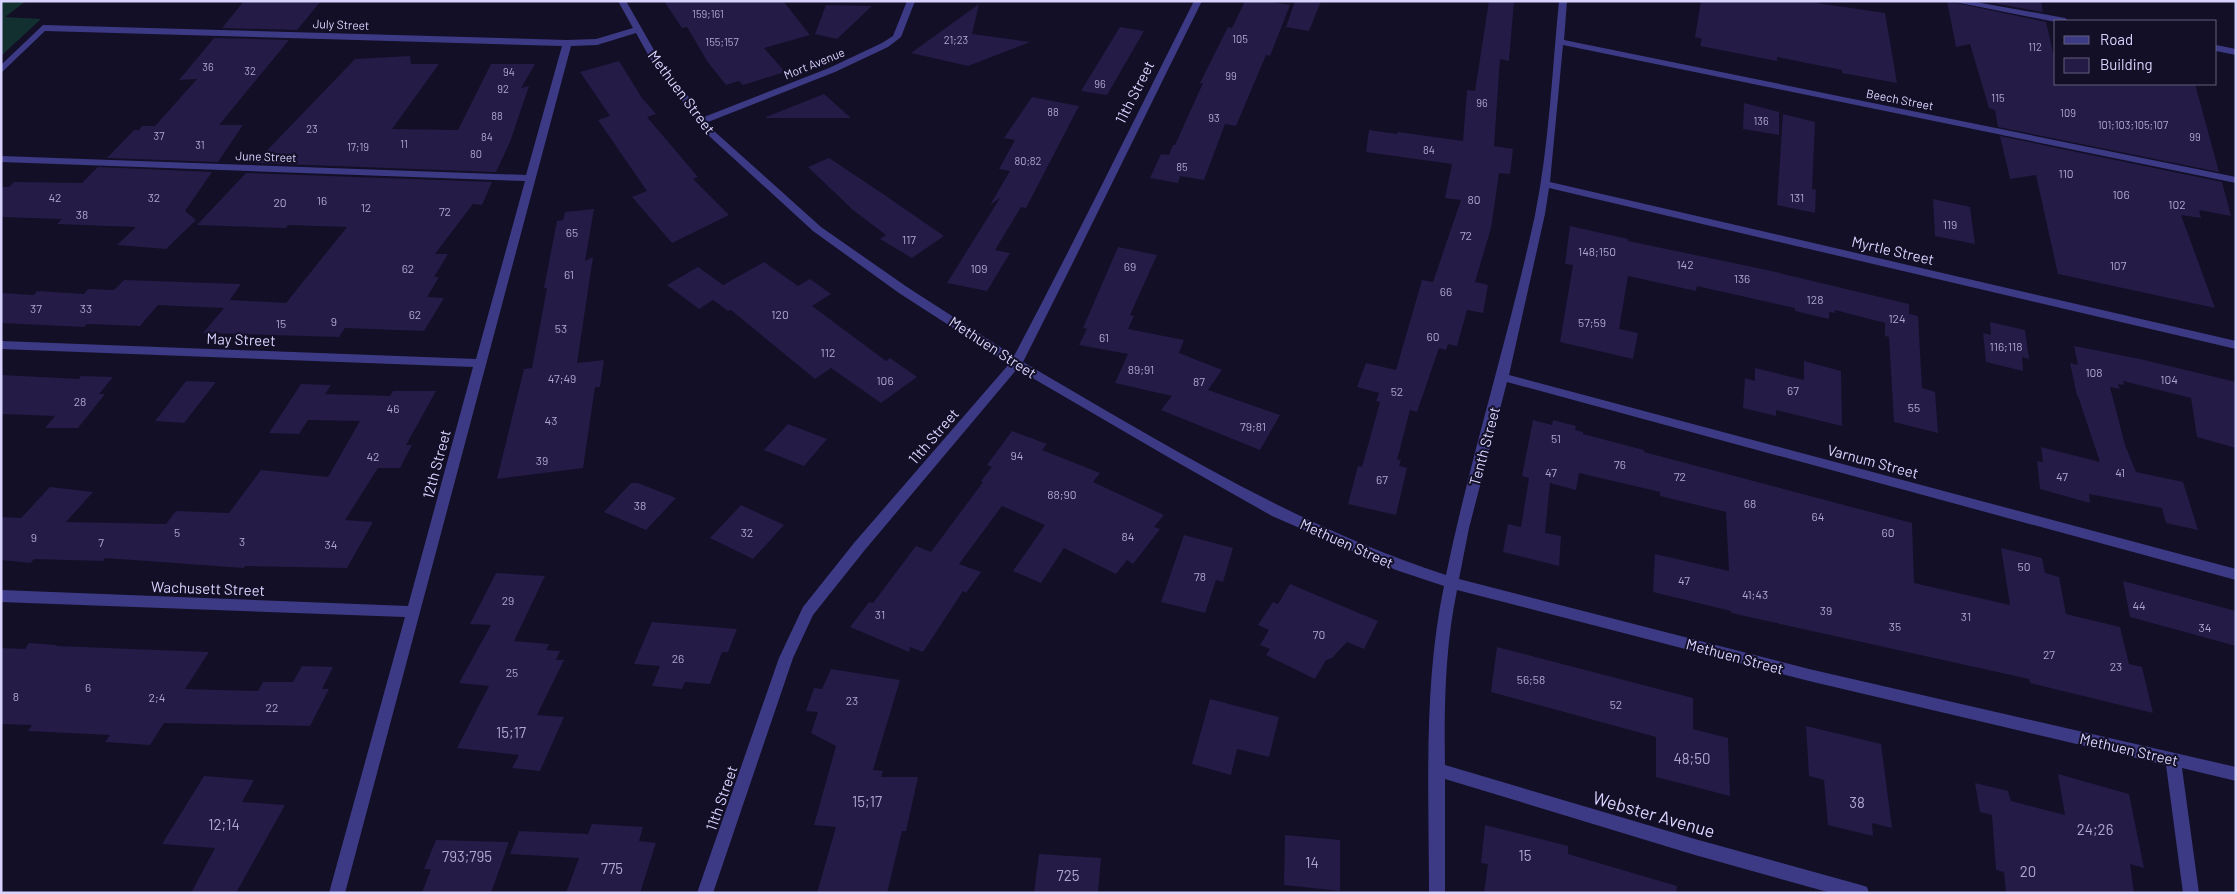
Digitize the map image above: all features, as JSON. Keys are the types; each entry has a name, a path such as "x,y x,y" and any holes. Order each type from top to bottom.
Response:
{"street":[{"name":"Methuen Street","path":"622,1 654,58 711,132 817,229 904,290 1016,363 1172,454 1277,512 1401,566 1450,582 1810,675 2236,774"},
{"name":"Mort Avenue","path":"702,121 832,70 885,45 897,37 911,1"},
{"name":"11th Street","path":"705,893 786,658 808,612 870,534 1016,363 1089,223 1110,176 1198,1"},
{"name":"Tenth Street","path":"1437,893 1437,712 1442,642 1450,582 1502,377 1540,214 1563,1"},
{"path":"1954,1 2059,20"},
{"name":"July Street","path":"1,70 43,28 567,43 597,42 637,30"},
{"name":"Beech Street","path":"1560,42 2236,180"},
{"name":"12th Street","path":"337,893 567,43"},
{"path":"2217,48 2236,52"},
{"name":"June Street","path":"1,159 530,178"},
{"name":"Myrtle Street","path":"1544,184 2236,345"},
{"name":"May Street","path":"1,345 480,363"},
{"name":"Varnum Street","path":"1502,377 2236,575"},
{"name":"Wachusett Street","path":"1,596 413,612"},
{"path":"2173,759 2191,893"},
{"name":"Webster Avenue","path":"1436,770 1695,847 1861,893"}],"green space":[{"path":"1,1 26,1 5,17 41,19 1,56"}],"building":[{"path":"244,1 321,1 297,30 222,28"},
{"path":"664,1 784,2 810,35 764,48 785,72 743,85 739,81 726,85 707,61 687,27 682,28"},
{"path":"1245,1 1265,1 1290,5 1270,56 1266,55 1236,126 1225,124 1204,180 1180,176 1178,183 1150,178 1161,154 1169,155 1173,145 1175,145 1203,83 1200,83 1228,27 1232,28"},
{"path":"1295,1 1321,1 1309,31 1286,27"},
{"path":"1489,1 1514,1 1509,61 1500,59 1494,146 1513,149 1510,174 1499,173 1491,228 1475,282 1488,285 1483,313 1467,310 1457,346 1448,344 1446,350 1439,348 1417,412 1410,410 1397,460 1401,460 1399,466 1407,468 1396,515 1348,504 1358,466 1362,467 1380,402 1376,401 1379,393 1357,387 1366,363 1396,370 1422,280 1433,282 1461,200 1445,198 1452,164 1366,152 1369,130 1463,141 1467,90 1475,91"},
{"path":"1701,1 1817,1 1817,3 1885,13 1897,83 1842,73 1842,70 1777,57 1777,61 1700,46 1702,39 1695,37"},
{"path":"1947,1 2046,22 2054,57 2054,85 2195,85 2219,172 1998,127 1995,110 1989,108 1970,44 1956,47"},
{"path":"1982,1 2041,1 2043,12"},
{"path":"979,4 972,34 1030,42 968,66 911,53"},
{"path":"826,5 872,6 837,39 815,34"},
{"path":"1120,27 1144,31 1107,95 1081,91"},
{"path":"214,38 289,40 219,125 243,125 218,162 107,158 134,130 139,130 142,126 155,126 197,79 179,80"},
{"path":"410,56 411,64 439,64 392,129 458,130 491,64 535,64 521,88 529,86 510,142 496,172 255,163 355,59"},
{"path":"619,61 642,98 656,114 647,117 698,177 693,179 729,215 672,243 632,197 647,191 598,120 610,116 580,72"},
{"path":"824,94 851,118 766,118 766,117"},
{"path":"1032,97 1079,106 1026,208 1021,207 995,250 1010,253 987,291 947,283 1000,198 990,205 1010,171 999,169 1015,140 1004,138"},
{"path":"1744,103 1779,112 1779,135 1743,129"},
{"path":"1783,114 1815,122 1812,189 1816,190 1815,213 1777,205"},
{"path":"2000,136 2222,182 2231,216 2199,210 2201,218 2181,215 2215,308 2058,274 2036,175 2010,179"},
{"path":"829,158 944,236 912,258 880,239 886,235 853,210 808,167"},
{"path":"98,167 212,172 185,211 196,220 166,249 117,245 136,227 57,224 62,219 1,217 1,187 9,187 14,182 82,183"},
{"path":"246,173 492,182 482,205 473,204 435,254 448,254 434,277 439,277 427,297 444,298 424,331 345,328 339,337 203,333 224,308 158,305 140,326 87,324 84,327 1,323 1,293 34,295 37,291 84,294 88,289 114,290 124,280 241,284 227,304 230,300 286,303 347,227 288,225 286,228 197,225"},
{"path":"1933,199 1970,207 1975,244 1935,236"},
{"path":"594,209 585,261 593,257 577,363 604,360 600,387 595,387 583,468 497,479 524,369 532,368 547,288 544,288 557,221 563,220 565,212"},
{"path":"1570,226 1628,239 1628,241 1767,270 1909,304 1909,314 1918,316 1922,388 1935,392 1938,433 1894,422 1889,337 1885,336 1885,323 1835,310 1835,313 1829,312 1829,319 1795,311 1795,308 1697,286 1696,291 1628,276 1619,329 1638,333 1633,359 1560,342 1573,265 1565,264"},
{"path":"1118,247 1157,255 1130,315 1134,316 1128,329 1184,340 1179,353 1222,370 1208,390 1280,415 1260,450 1161,410 1172,396 1115,383 1128,354 1079,345 1087,329 1083,328"},
{"path":"764,262 798,286 810,279 831,294 812,306 886,361 890,358 917,377 881,403 831,368 815,379 731,310 728,311 713,300 699,309 667,285 698,267 723,285"},
{"path":"1990,322 2025,330 2029,359 2022,357 2023,371 1986,362 1983,333 1991,335"},
{"path":"2074,346 2140,359 2236,382 2236,448 2197,437 2191,398 2123,381 2124,385 2118,384 2120,389 2110,387 2125,445 2136,472 2183,482 2198,530 2166,523 2162,508 2089,494 2090,503 2040,489 2037,461 2043,462 2041,447 2100,462 2077,396 2070,363 2078,365"},
{"path":"1804,361 1841,371 1842,426 1776,410 1776,416 1743,408 1745,378 1755,381 1755,368 1804,380"},
{"path":"1,375 79,379 81,376 113,377 99,394 105,394 78,428 45,428 55,416 1,414"},
{"path":"186,381 216,382 184,423 155,421"},
{"path":"301,384 331,385 325,394 390,396 393,391 436,391 406,445 412,445 400,468 378,468 345,520 373,522 347,568 245,566 244,568 105,558 103,561 34,559 31,563 1,560 1,517 21,518 50,487 93,492 66,522 166,524 176,511 229,513 261,470 328,477 360,421 308,420 299,434 269,433"},
{"path":"1533,420 1552,425 1553,420 1576,426 1575,430 1583,432 1583,434 1644,450 1644,452 1912,523 1914,583 2010,605 2001,548 2042,558 2045,573 2059,577 2066,614 2120,627 2129,664 2142,667 2153,713 2030,683 2029,679 1731,613 1731,611 1653,592 1655,554 1729,571 1726,512 1660,496 1660,492 1579,473 1576,490 1550,483 1545,533 1561,536 1559,566 1503,552 1508,524 1521,527 1529,478 1522,476"},
{"path":"788,424 827,439 804,466 764,450"},
{"path":"1012,431 1047,444 1042,450 1100,473 1093,482 1164,515 1154,527 1160,529 1133,564 1127,560 1116,574 1064,548 1041,583 1013,571 1045,525 1002,506 959,564 981,572 966,593 963,591 923,652 910,647 909,652 850,627 869,602 873,603 916,546 931,552 983,482 981,481 992,467 987,465"},
{"path":"631,483 638,483 676,498 646,530 604,512"},
{"path":"741,505 784,525 753,559 710,538"},
{"path":"1184,535 1233,548 1223,582 1216,580 1205,613 1161,602"},
{"path":"496,573 545,576 514,641 549,644 546,650 560,651 556,660 564,660 537,715 564,717 540,771 512,768 519,755 457,748 489,686 459,683 491,625 470,624"},
{"path":"2123,581 2236,611 2236,646 2130,617"},
{"path":"1290,584 1378,621 1364,649 1347,642 1332,658 1326,660 1315,679 1266,655 1270,649 1260,645 1269,630 1258,625 1273,602 1278,604"},
{"path":"652,622 737,629 728,652 722,652 710,684 685,682 682,689 652,686 660,666 634,664"},
{"path":"29,643 56,646 209,652 185,689 258,691 263,682 293,682 302,666 333,667 322,689 329,689 310,726 164,723 150,745 105,742 110,735 28,731 32,725 1,724 1,648 25,649"},
{"path":"1497,647 1693,698 1693,729 1728,738 1730,796 1656,777 1656,737 1491,692"},
{"path":"831,669 900,680 873,770 883,771 881,777 918,777 906,831 902,831 887,893 817,893 836,827 814,825 836,746 811,733 818,712 806,711 814,688 822,689"},
{"path":"1210,699 1279,717 1269,757 1237,749 1231,775 1192,764"},
{"path":"1806,726 1881,744 1892,828 1872,823 1873,836 1828,825 1824,780 1809,776"},
{"path":"2058,774 2129,794 2144,868 2130,864 2134,893 2006,893 2004,872 1996,870 1992,815 1980,812 1975,783 2008,791 2011,801 2065,815"},
{"path":"204,776 254,780 242,802 285,805 236,893 191,893 215,848 162,844"},
{"path":"592,824 643,827 639,841 656,843 640,893 566,893 579,858 510,854 519,831 588,834"},
{"path":"1485,825 1568,846 1568,854 1677,886 1676,893 1484,893 1488,864 1481,863"},
{"path":"1285,835 1340,840 1340,891 1284,885"},
{"path":"436,840 509,842 491,893 422,893 431,869 424,869"},
{"path":"1039,854 1101,858 1098,893 1034,893"}]}
